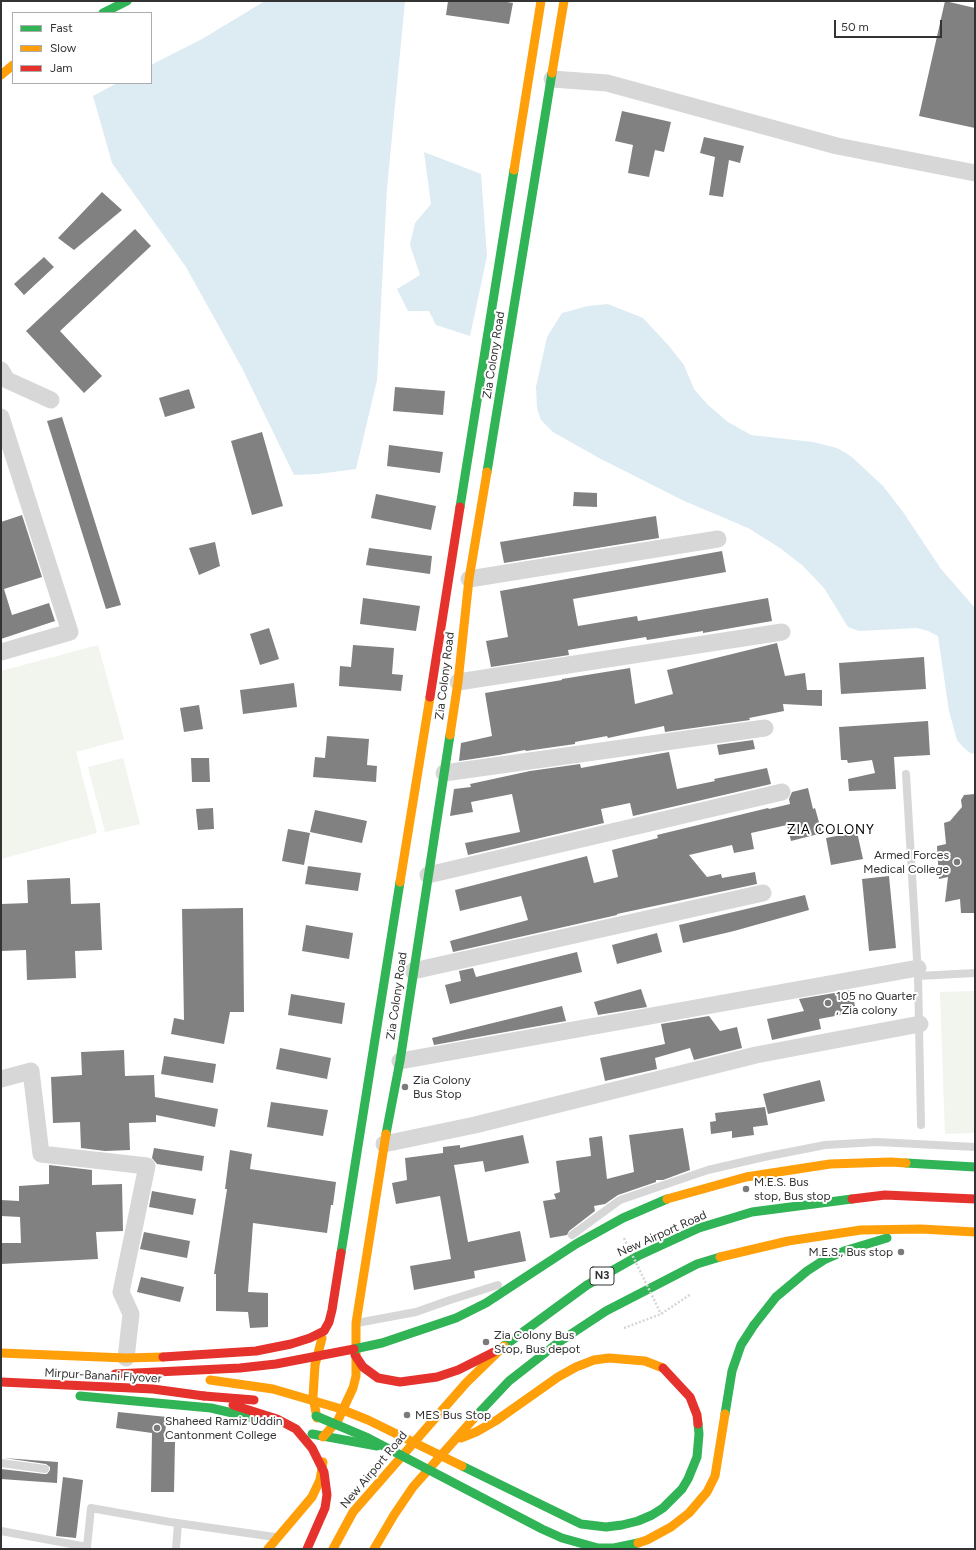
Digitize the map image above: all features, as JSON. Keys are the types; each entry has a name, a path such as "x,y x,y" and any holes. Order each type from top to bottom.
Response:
{"main road":[{"path":"104,12 127,1"},
{"name":"Zia Colony Road","path":"323,1445 313,1397 315,1365 324,1331 332,1310 541,1"},
{"name":"Zia Colony Road","path":"323,1445 338,1420 353,1388 356,1376 356,1323 384,1144 400,1061 458,682 469,579 564,1"},
{"path":"1,75 12,66"},
{"path":"454,1440 476,1432 497,1420 558,1377 576,1367 594,1360 609,1358 645,1361 663,1368 690,1397 697,1415 699,1434 697,1456 688,1479 682,1489 663,1508 638,1522 606,1527 581,1524 571,1520 368,1420 338,1408 273,1389 219,1381 111,1374 240,1368 283,1362 382,1343 456,1318 486,1304 576,1244 623,1218 667,1199 746,1177 830,1164 891,1162 975,1167"},
{"name":"New Airport Road","path":"333,1549 353,1512 404,1451 466,1383 506,1345 538,1320 587,1285 638,1256 699,1228 752,1212 885,1195 975,1199"},
{"path":"374,1549 413,1487 509,1381 559,1342 606,1311 697,1264 729,1254 821,1235 860,1230 921,1229 975,1232"},
{"path":"307,1413 326,1419 368,1438 562,1538 598,1548 614,1548 631,1545 646,1540 671,1528 689,1513 707,1492 715,1476 719,1457 726,1397 732,1371 741,1345 776,1296 824,1260 844,1251 871,1242 921,1229"},
{"path":"1,1353 126,1358 176,1357 256,1351 291,1344 310,1338 324,1331"},
{"path":"355,1355 363,1367 378,1378 400,1382 437,1376 458,1370 476,1362 506,1345"},
{"name":"Mirpur-Banani Flyover","path":"1,1382 153,1390 204,1396"},
{"path":"69,1395 212,1408 243,1415 323,1445 404,1451"},
{"path":"204,1396 262,1401"},
{"path":"204,1396 277,1419 296,1428 312,1448 324,1472 327,1495 325,1508 307,1549"},
{"path":"268,1549 312,1497 320,1480 324,1460 323,1445"},
{"path":"332,1528 353,1512"},
{"path":"297,1549 321,1535"}],"street":[{"path":"552,79 607,83 837,146 975,173"},
{"path":"1,370 7,380 51,400"},
{"path":"1,417 70,632 1,652"},
{"path":"469,579 718,539"},
{"path":"458,682 782,632"},
{"path":"444,773 765,728"},
{"path":"428,875 782,792"},
{"path":"413,971 763,893"},
{"path":"400,1061 918,972"},
{"path":"384,1144 482,1123 756,1055 920,1024"},
{"path":"1,1079 31,1071 41,1154 147,1166 121,1292 131,1314 126,1358"}],"lane":[{"path":"906,774 912,844 918,972 921,1125"},
{"path":"918,972 975,973"},
{"path":"356,1323 416,1312 502,1284 535,1263 620,1200 708,1170 825,1145 877,1142 975,1147"},
{"path":"1,1463 45,1469"},
{"path":"1,1531 86,1547 91,1508 178,1523 278,1537"},
{"path":"176,1549 178,1523"}],"path":[{"path":"623,1237 661,1314"},
{"path":"624,1328 661,1314 691,1294"}],"shaded area":[{"path":"265,1 405,1 387,188 377,380 356,469 318,474 294,475 242,368 186,267 112,163 93,96 115,84 152,84 152,64 202,39"},
{"path":"424,152 481,174 487,256 470,336 436,325 429,311 408,311 397,289 420,275 410,245 415,223 431,204"},
{"path":"608,304 643,318 684,365 694,389 708,405 728,422 751,435 813,442 837,448 853,458 883,486 903,512 941,569 975,608 975,754 970,753 957,740 949,711 938,636 917,628 859,631 848,627 824,588 803,566 780,548 748,528 682,500 599,458 553,432 541,420 537,408 536,387 547,337 562,313 588,306"},
{"path":"98,645 124,739 76,752 97,833 1,859 1,671"},
{"path":"123,758 140,824 105,832 88,767"},
{"path":"975,991 975,1133 945,1134 940,992"}],"building":[{"path":"448,1 501,1 513,3 509,24 446,15"},
{"path":"945,1 975,8 975,128 919,116"},
{"path":"622,111 671,122 664,152 655,150 649,177 628,173 633,145 615,141"},
{"path":"704,137 744,146 740,163 729,160 723,197 709,195 715,157 700,153"},
{"path":"102,192 122,210 74,250 58,238"},
{"path":"135,229 151,246 60,331 102,376 84,393 26,331"},
{"path":"44,257 54,267 24,295 14,284"},
{"path":"395,387 445,391 443,415 393,411"},
{"path":"189,389 195,408 165,417 159,398"},
{"path":"62,417 121,605 106,609 47,421"},
{"path":"262,432 283,506 252,515 231,441"},
{"path":"389,445 443,452 440,473 387,466"},
{"path":"574,492 597,493 597,507 573,506"},
{"path":"376,494 436,506 431,530 371,518"},
{"path":"22,515 42,577 4,589 12,615 49,603 55,621 1,639 1,522"},
{"path":"656,516 659,538 504,563 500,542"},
{"path":"215,542 220,566 199,575 189,548"},
{"path":"369,548 432,556 430,574 366,565"},
{"path":"722,551 726,572 573,599 578,626 637,616 638,621 768,598 772,621 703,633 703,631 647,640 646,637 568,650 569,655 491,667 486,641 508,637 500,591"},
{"path":"363,598 420,606 416,631 360,624"},
{"path":"269,628 279,659 260,665 250,634"},
{"path":"777,643 785,676 805,673 807,690 822,690 822,706 783,704 784,711 749,718 750,720 665,732 664,726 608,738 607,736 575,742 575,744 525,750 459,761 461,743 492,736 485,693 630,668 635,704 673,694 667,670"},
{"path":"353,645 394,648 392,674 403,675 401,691 339,686 340,666 351,667"},
{"path":"924,657 926,689 841,694 839,663"},
{"path":"294,683 297,707 243,714 240,690"},
{"path":"199,705 203,729 184,732 180,708"},
{"path":"928,721 930,755 894,757 896,789 849,791 848,779 875,773 872,760 848,763 847,760 841,760 839,727"},
{"path":"327,736 369,739 367,765 377,766 376,782 313,777 315,757 325,758"},
{"path":"753,740 755,749 719,755 717,745"},
{"path":"669,752 677,789 715,781 714,779 767,768 771,784 633,816 630,803 601,809 604,823 468,855 465,843 520,832 512,794 471,802 473,812 450,816 454,789 471,787 470,784 530,771 580,764 581,768"},
{"path":"191,758 209,758 210,782 192,782"},
{"path":"808,788 813,809 815,808 822,833 791,841 787,825 751,833 754,849 734,853 732,845 689,855 707,877 721,874 722,878 755,872 757,884 617,914 453,952 450,941 528,920 521,896 460,911 455,890 587,856 594,883 618,877 612,850 658,838 657,835 790,804 789,799 792,792"},
{"name":"Armed Forces Medical College","path":"975,794 975,913 961,913 960,899 945,902 948,877 939,879 937,846 946,844 944,823 950,821 962,807 961,800 964,795"},
{"path":"213,808 214,829 198,830 196,809"},
{"path":"315,810 367,821 362,843 310,832"},
{"path":"288,829 310,833 304,865 282,861"},
{"path":"857,832 863,859 831,865 826,838"},
{"path":"308,866 361,873 358,891 305,884"},
{"path":"889,876 896,948 869,951 862,879"},
{"path":"70,878 71,904 100,903 102,950 75,951 76,978 27,980 26,950 1,951 1,904 28,903 27,880"},
{"path":"805,895 809,910 734,931 683,943 679,925"},
{"path":"243,908 244,1012 230,1012 224,1044 171,1034 174,1018 184,1020 182,909"},
{"path":"306,925 353,933 349,959 302,951"},
{"path":"657,933 662,952 617,964 612,945"},
{"path":"577,952 582,972 450,1004 445,985 461,981 459,971 473,968 476,977"},
{"path":"641,989 647,1007 598,1015 594,1002"},
{"path":"852,990 856,1012 819,1019 821,1029 772,1040 767,1019 804,1011 799,999"},
{"path":"291,994 345,1003 342,1024 288,1015"},
{"path":"562,1006 566,1021 434,1045 432,1038"},
{"path":"709,1016 720,1031 737,1027 742,1048 694,1060 690,1048 655,1058 657,1069 605,1081 600,1058 665,1044 661,1024"},
{"path":"280,1048 331,1058 327,1079 276,1069"},
{"path":"124,1050 125,1076 154,1075 155,1097 218,1109 215,1127 156,1115 156,1122 129,1123 130,1150 105,1151 81,1148 80,1122 53,1123 51,1077 82,1075 81,1052"},
{"path":"164,1056 216,1064 213,1083 161,1074"},
{"path":"820,1080 825,1101 768,1114 763,1094"},
{"path":"271,1102 328,1110 323,1136 267,1127"},
{"path":"765,1107 768,1125 753,1127 754,1135 732,1138 732,1131 711,1134 710,1122 716,1121 715,1113"},
{"path":"683,1128 690,1170 663,1180 656,1180 656,1182 618,1195 605,1204 594,1206 595,1211 569,1231 567,1235 550,1238 543,1201 556,1199 554,1194 560,1192 556,1161 591,1156 589,1138 602,1136 607,1179 634,1172 629,1135"},
{"path":"523,1135 529,1163 485,1172 483,1161 454,1165 468,1242 520,1231 526,1261 474,1271 475,1278 414,1290 410,1266 451,1259 440,1196 396,1204 392,1183 407,1180 405,1158 443,1153 443,1147 460,1145 460,1148"},
{"path":"154,1148 204,1156 202,1171 157,1164 152,1158"},
{"path":"230,1150 252,1154 250,1169 336,1182 327,1233 253,1223 248,1292 268,1293 268,1327 250,1328 248,1312 216,1311 216,1274 214,1274 227,1189 225,1189"},
{"path":"49,1165 92,1170 92,1185 122,1184 123,1231 96,1232 98,1259 1,1264 1,1243 21,1243 20,1217 1,1216 1,1200 19,1201 19,1186 49,1184"},
{"path":"152,1191 196,1199 193,1215 149,1207"},
{"path":"144,1232 190,1241 187,1258 140,1249"},
{"path":"141,1277 184,1287 180,1302 137,1292"},
{"path":"118,1412 167,1417 164,1442 175,1442 174,1492 151,1492 152,1433 116,1428"},
{"path":"4,1458 58,1462 57,1483 1,1479 1,1469 44,1474 47,1474 50,1470 50,1467 46,1464"},
{"path":"63,1477 83,1480 76,1538 56,1536"}],"traffic: fast":[{"path":"105,12 127,1"},
{"path":"487,472 552,73"},
{"path":"460,507 514,170"},
{"path":"386,1134 400,1061 450,735"},
{"path":"341,1253 400,882"},
{"path":"906,1163 975,1167"},
{"path":"354,1349 382,1343 456,1318 486,1303 576,1244 623,1218 667,1199"},
{"path":"504,1346 587,1285 638,1256 699,1228 752,1212 852,1199"},
{"path":"754,1325 776,1297 807,1271 824,1260 844,1251 887,1238"},
{"path":"476,1416 509,1381 559,1342 606,1311 697,1264 720,1257"},
{"path":"725,1414 732,1371 741,1345 754,1325"},
{"path":"80,1396 211,1408 254,1418"},
{"path":"316,1416 368,1438 562,1538 598,1548 614,1548 638,1543"},
{"path":"462,1466 581,1524 606,1527 622,1525 638,1521 652,1515 663,1508 682,1489 697,1457 699,1434 698,1424"},
{"path":"312,1434 377,1446"}],"traffic: slow":[{"path":"514,170 541,1"},
{"path":"552,73 564,1"},
{"path":"1,75 12,66"},
{"path":"450,735 458,682 469,579 487,472"},
{"path":"400,882 430,697"},
{"path":"323,1437 338,1420 353,1388 356,1376 356,1323 386,1134"},
{"path":"667,1199 746,1177 830,1164 906,1163"},
{"path":"720,1257 788,1241 861,1230 921,1229 975,1232"},
{"path":"317,1418 313,1397 315,1365 322,1338"},
{"path":"333,1549 353,1512 466,1383 504,1346"},
{"path":"1,1353 126,1358 163,1357"},
{"path":"461,1438 476,1432 497,1420 558,1377 576,1367 594,1360 609,1358 645,1361 663,1368"},
{"path":"210,1380 273,1389 338,1408 368,1420 462,1466"},
{"path":"638,1543 647,1540 671,1527 689,1513 707,1492 715,1476 725,1414"},
{"path":"374,1549 413,1487 476,1416"},
{"path":"268,1549 312,1497 320,1480 323,1462"}],"traffic: jam":[{"path":"430,697 460,507"},
{"path":"852,1199 885,1195 975,1199"},
{"path":"163,1357 256,1351 291,1344 310,1338 324,1331 329,1322 332,1310 341,1253"},
{"path":"115,1374 240,1368 276,1364 354,1349"},
{"path":"355,1355 363,1367 378,1378 400,1382 437,1377 458,1370 494,1352"},
{"path":"663,1368 690,1397 697,1415 698,1424"},
{"path":"1,1382 153,1389 204,1396"},
{"path":"204,1396 254,1400"},
{"path":"233,1405 277,1419 296,1429 312,1448 324,1472 327,1495 325,1508 307,1549"}],"place":[{"name":"Armed Forces Medical College","path":"957,862"},
{"name":"105 no Quarter , Zia colony","path":"828,1003"},
{"name":"Zia Colony Bus Stop","path":"405,1087"},
{"name":"M.E.S. Bus stop, Bus stop","path":"746,1189"},
{"name":"M.E.S., Bus stop","path":"901,1252"},
{"name":"Zia Colony Bus Stop, Bus depot","path":"486,1342"},
{"name":"MES Bus Stop","path":"407,1415"},
{"name":"Shaheed Ramiz Uddin Cantonment College","path":"157,1428"}],"district":[{"name":"ZIA COLONY","path":"831,830"}]}
